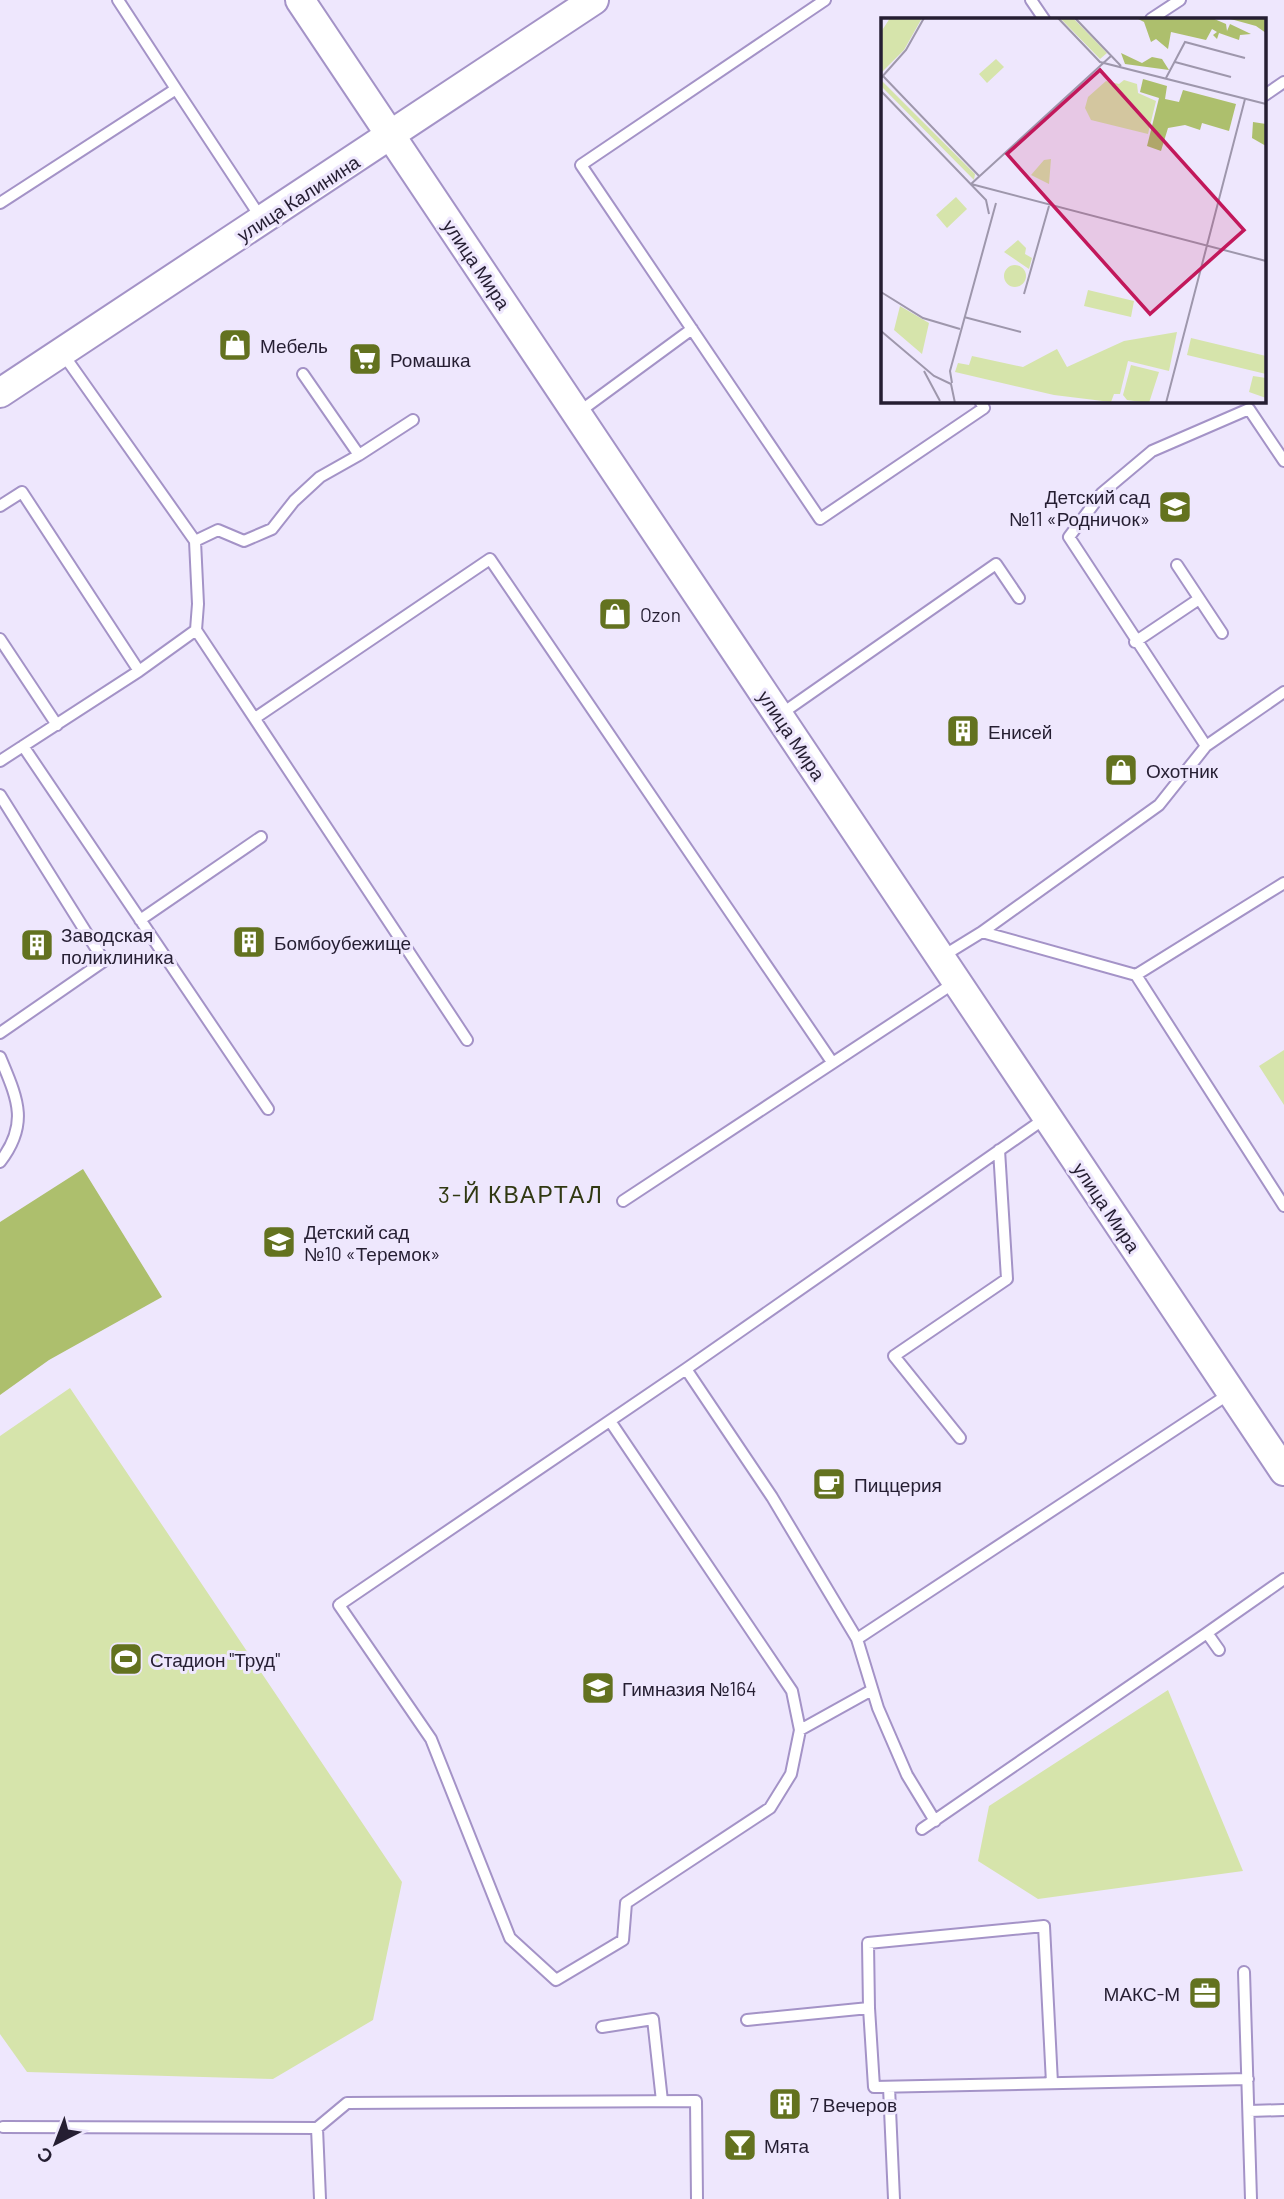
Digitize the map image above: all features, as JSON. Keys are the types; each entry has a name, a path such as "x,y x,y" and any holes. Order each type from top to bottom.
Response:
{"street":[{"name":"улица Мира","path":"300,0 1284,1471"},
{"name":"улица Калинина","path":"0,393 594,0"}],"lane":[{"path":"118,0 263,221"},
{"path":"825,0 581,165 820,519 984,408 981,402"},
{"path":"1031,0 1043,18"},
{"path":"1153,18 1180,0"},
{"path":"1266,94 1284,82"},
{"path":"0,203 176,89"},
{"path":"577,414 692,329"},
{"path":"62,352 195,541 198,604 196,631 467,1040"},
{"path":"303,374 359,454"},
{"path":"1206,746 1135,642 1069,537 1102,493 1152,451 1249,409 1284,461"},
{"path":"195,541 218,530 243,541 272,529 294,501 320,477 413,420"},
{"path":"0,506 22,492 139,671"},
{"path":"255,718 490,559 832,1062"},
{"path":"779,715 996,564 1019,598"},
{"path":"1177,565 1222,633"},
{"path":"1135,642 1199,599"},
{"path":"0,761 196,631"},
{"path":"0,639 57,724"},
{"path":"941,958 982,932 1159,805 1206,746 1284,692"},
{"path":"23,746 268,1109"},
{"path":"0,795 104,961 0,1033"},
{"path":"141,920 261,837"},
{"path":"1136,975 1284,883"},
{"path":"982,932 1136,975 1284,1206"},
{"path":"624,1201 957,982"},
{"path":"0,1057 19,1103 13,1145 0,1162"},
{"path":"610,1421 792,1691 800,1730 790,1774 770,1808 626,1903 623,1940 556,1980 510,1938 431,1739 339,1605 686,1369 1047,1117"},
{"path":"960,1438 894,1356 1007,1279 999,1150"},
{"path":"686,1369 772,1497 857,1639 872,1690 907,1775 934,1821"},
{"path":"857,1639 1232,1392"},
{"path":"922,1829 1284,1579"},
{"path":"1207,1633 1219,1650"},
{"path":"800,1730 872,1690"},
{"path":"1052,2083 1044,1926 868,1943 874,2088 1248,2079"},
{"path":"1244,1972 1251,2199"},
{"path":"747,2020 869,2008"},
{"path":"602,2027 653,2019 662,2101"},
{"path":"889,2087 894,2199"},
{"path":"3,2127 317,2128 347,2103 696,2101 697,2199"},
{"path":"1249,2111 1284,2110"},
{"path":"317,2128 320,2199"}],"green space":[{"path":"1284,1050 1284,1105 1259,1066"},
{"path":"83,1169 162,1297 49,1360 0,1395 0,1222"},
{"name":"Стадион \"Труд\"","path":"70,1388 402,1882 373,2020 273,2079 27,2072 0,2034 0,1436"},
{"path":"1168,1690 1243,1871 1038,1899 978,1861 989,1806"}],"place":[{"name":"Мебель","path":"235,345"},
{"name":"Ромашка","path":"365,359"},
{"name":"Детский сад №11 «Родничок»","path":"1175,507"},
{"name":"Ozon","path":"615,614"},
{"name":"Енисей","path":"963,731"},
{"name":"Охотник","path":"1121,770"},
{"name":"Бомбоубежище","path":"249,942"},
{"name":"Заводская поликлиника","path":"37,945"},
{"name":"Детский сад №10 «Теремок»","path":"279,1242"},
{"name":"Пиццерия","path":"829,1484"},
{"name":"Стадион \"Труд\"","path":"126,1659"},
{"name":"Гимназия №164","path":"598,1688"},
{"name":"МАКС-М","path":"1205,1993"},
{"name":"7 Вечеров","path":"785,2104"},
{"name":"Мята","path":"740,2145"}],"district":[{"name":"3-Й КВАРТАЛ","path":"521,1194"}]}
